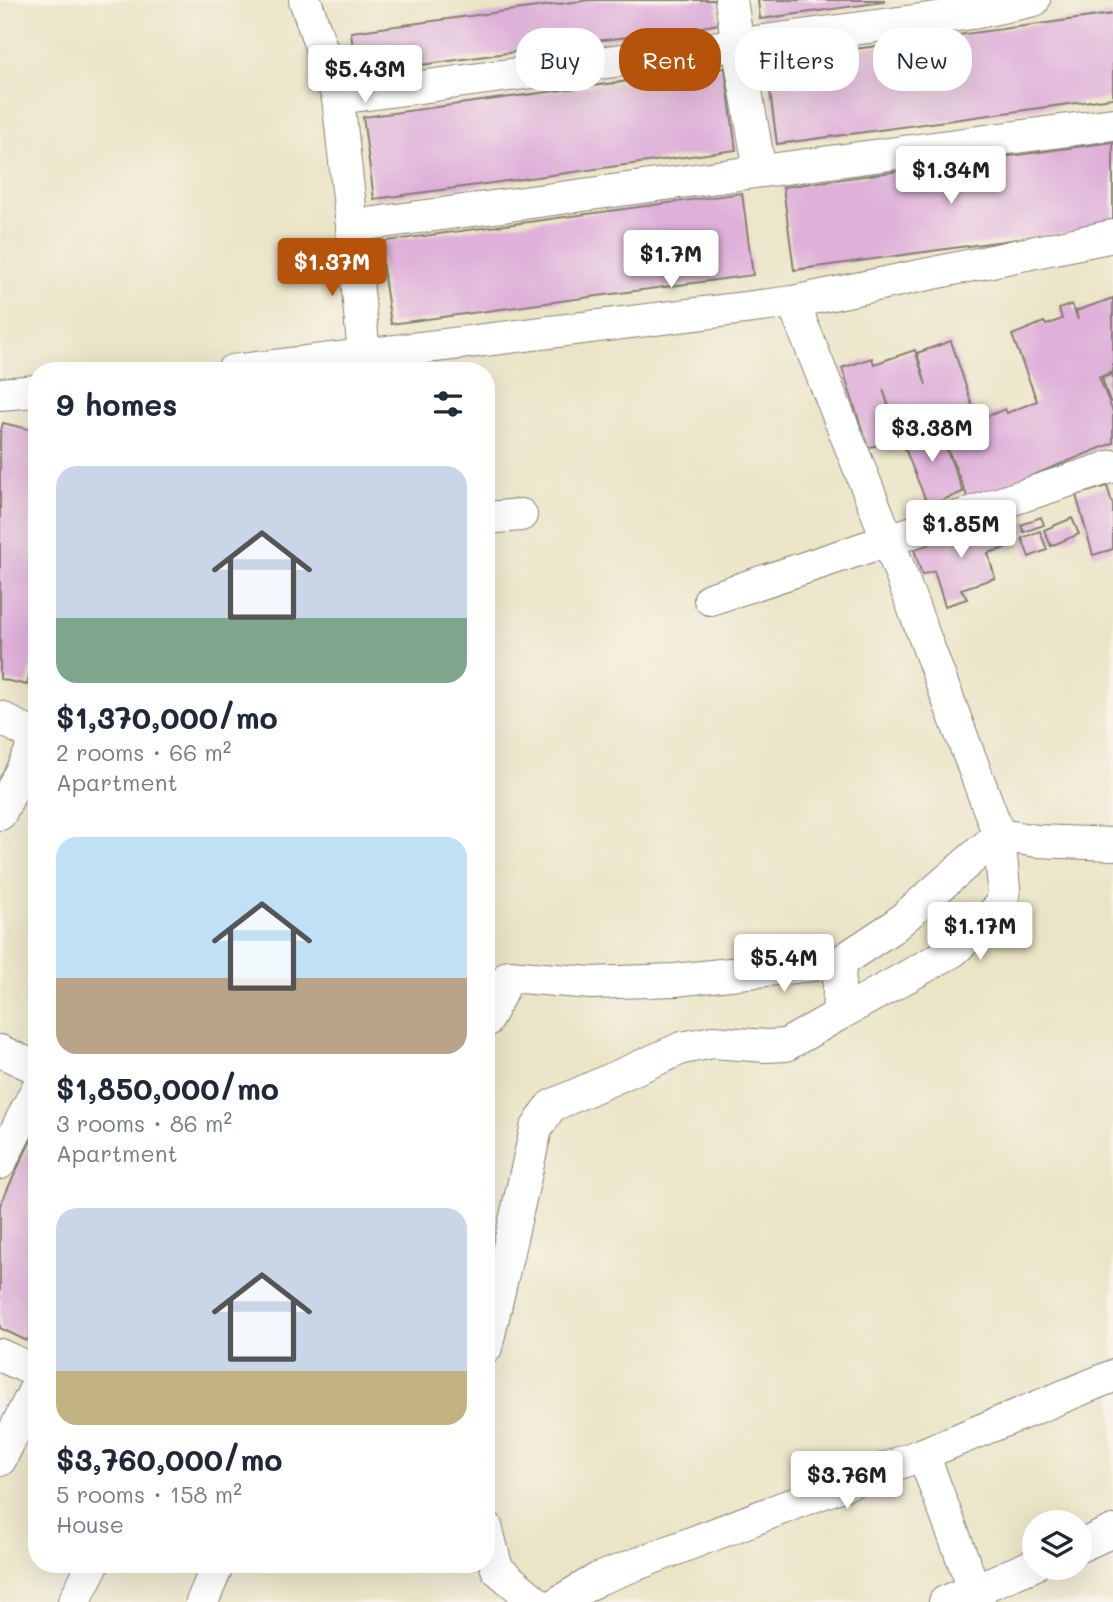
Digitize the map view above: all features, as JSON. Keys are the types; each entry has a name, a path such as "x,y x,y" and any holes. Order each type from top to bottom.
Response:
{"street":[{"path":"305,0 338,98 363,362"},
{"path":"732,0 736,28"},
{"path":"837,28 972,6 1034,0"},
{"path":"338,98 735,44"},
{"path":"747,91 761,171"},
{"path":"352,226 1113,124"},
{"path":"366,362 410,348 793,302 1113,236"},
{"path":"495,1309 536,1129 551,1106 682,1048 713,1042 786,1045 953,951 1002,905 1004,888 999,835 888,540 793,302"},
{"path":"0,394 28,392"},
{"path":"709,599 1113,466"},
{"path":"495,517 521,515"},
{"path":"0,717 28,733"},
{"path":"0,814 28,756"},
{"path":"495,1003 509,976 591,983 675,980 841,962 893,927 999,835 1037,841 1113,844"},
{"path":"838,1015 841,962"},
{"path":"0,1051 28,1065"},
{"path":"0,1163 28,1107"},
{"path":"0,1355 28,1368"},
{"path":"559,1602 599,1590 1113,1376"},
{"path":"0,1460 28,1403"},
{"path":"923,1454 966,1598 1022,1571"},
{"path":"1092,1541 1113,1531"},
{"path":"495,1561 497,1569 536,1602"},
{"path":"74,1602 88,1573"},
{"path":"202,1602 214,1573"}],"building":[{"path":"589,0 716,0 719,24 697,28 619,28 619,38 605,40 605,28 516,28 516,52 356,74 351,32"},
{"path":"758,0 884,0 884,2 760,19"},
{"path":"1113,14 1113,98 777,144 770,91 859,91 859,48 873,47 873,91 972,91 972,33"},
{"path":"725,68 736,150 374,199 363,117 555,91 605,91 605,84 619,82 619,91 721,91 721,69"},
{"path":"1113,142 1113,226 794,270 783,187"},
{"path":"742,193 753,275 391,324 379,242"},
{"path":"1113,298 1113,372 1099,377 1113,412 1113,443 969,501 942,435 1005,409 1007,413 1037,401 1012,335 1044,322 1046,325 1062,319 1059,309 1072,304 1078,320 1076,311"},
{"path":"951,341 977,420 943,431 939,419 898,433 883,389 898,438 868,448 842,368 872,358 874,364 915,350 926,385 917,353"},
{"path":"1113,374 1113,401 1110,402 1102,378"},
{"path":"936,422 963,492 928,506 900,436"},
{"path":"3,423 28,429 27,685 0,679 0,434"},
{"path":"1107,486 1113,506 1113,549 1093,555 1076,495"},
{"path":"1041,517 1044,525 1024,532 1021,525"},
{"path":"1072,518 1079,534 1051,546 1044,530"},
{"path":"997,522 1005,548 988,553 995,578 961,589 967,599 945,606 934,571 922,575 914,549"},
{"path":"1040,531 1047,550 1029,557 1022,538"},
{"path":"28,1146 27,1341 0,1328 0,1205"}]}
